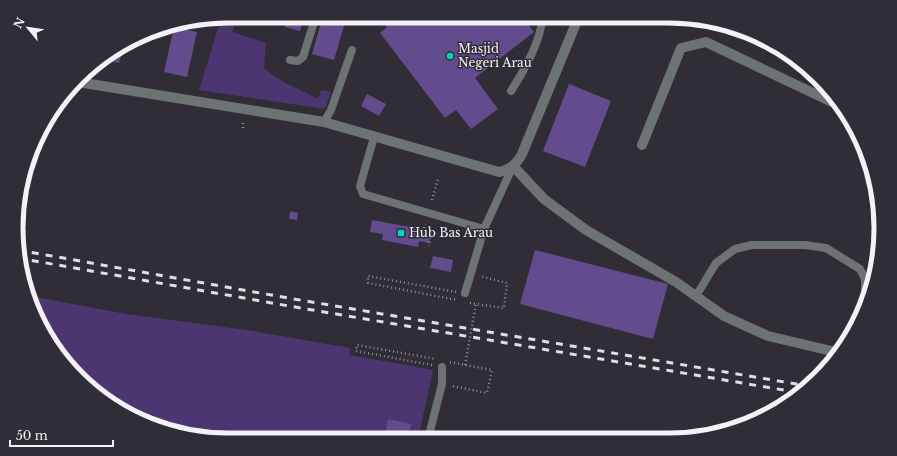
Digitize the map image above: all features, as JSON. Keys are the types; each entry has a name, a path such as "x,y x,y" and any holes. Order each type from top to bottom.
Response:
{"street":[{"path":"83,83 324,122 499,172 506,171 513,166 522,154 576,23"},
{"path":"642,145 681,48 706,42 830,101"},
{"path":"513,166 544,199 586,230 676,282 724,316 768,336 833,351"}],"lane":[{"path":"290,60 298,61 303,57 314,23"},
{"path":"511,91 521,76 538,36 541,23"},
{"path":"324,122 330,110 352,50"},
{"path":"374,137 360,186 363,194 484,229"},
{"path":"465,293 484,229 513,166"},
{"path":"696,296 716,263 735,249 752,245 805,245 826,248 860,269 865,279 865,288"},
{"path":"430,433 442,384 442,367"}],"path":[{"path":"432,200 438,179"},
{"path":"425,224 422,232 431,233 429,246"},
{"path":"468,302 504,308 507,283 470,273"},
{"path":"460,301 368,283 368,276 465,293"},
{"path":"465,365 476,304"},
{"path":"442,367 356,351 357,345 492,370 487,393 442,384"}],"shaded area":[{"path":"220,23 235,23 232,32 266,43 264,68 276,78 316,98 319,97 321,90 331,92 325,109 199,90"},
{"path":"35,297 126,314 247,330 350,348 350,355 433,370 419,433 215,433 188,429 162,422 137,412 125,406 103,391 83,373 65,353 44,319"}],"building":[{"path":"286,23 302,23 300,31 285,27"},
{"path":"321,23 345,23 334,60 312,54"},
{"name":"Masjid Negeri Arau","path":"384,23 527,23 534,32 475,78 498,109 471,129 456,110 445,118 380,33 387,27"},
{"path":"181,29 197,32 187,77 164,72 173,31"},
{"path":"122,52 119,63 109,61"},
{"path":"569,84 611,101 585,167 543,151"},
{"path":"367,94 386,104 379,116 361,106"},
{"path":"290,211 298,213 297,220 289,219"},
{"name":"Hub Bas Arau","path":"372,220 421,229 420,232 430,234 429,243 419,241 418,247 382,240 383,234 370,232"},
{"path":"535,250 668,284 653,339 520,304"},
{"path":"433,256 453,260 451,272 430,268"},
{"path":"388,419 411,424 409,433 385,433"}],"railway":[{"path":"24,251 288,298 801,385"},
{"path":"26,259 289,306 793,392"}],"place":[{"name":"Masjid Negeri Arau","path":"450,56"},
{"name":"Hub Bas Arau","path":"401,233"}]}
